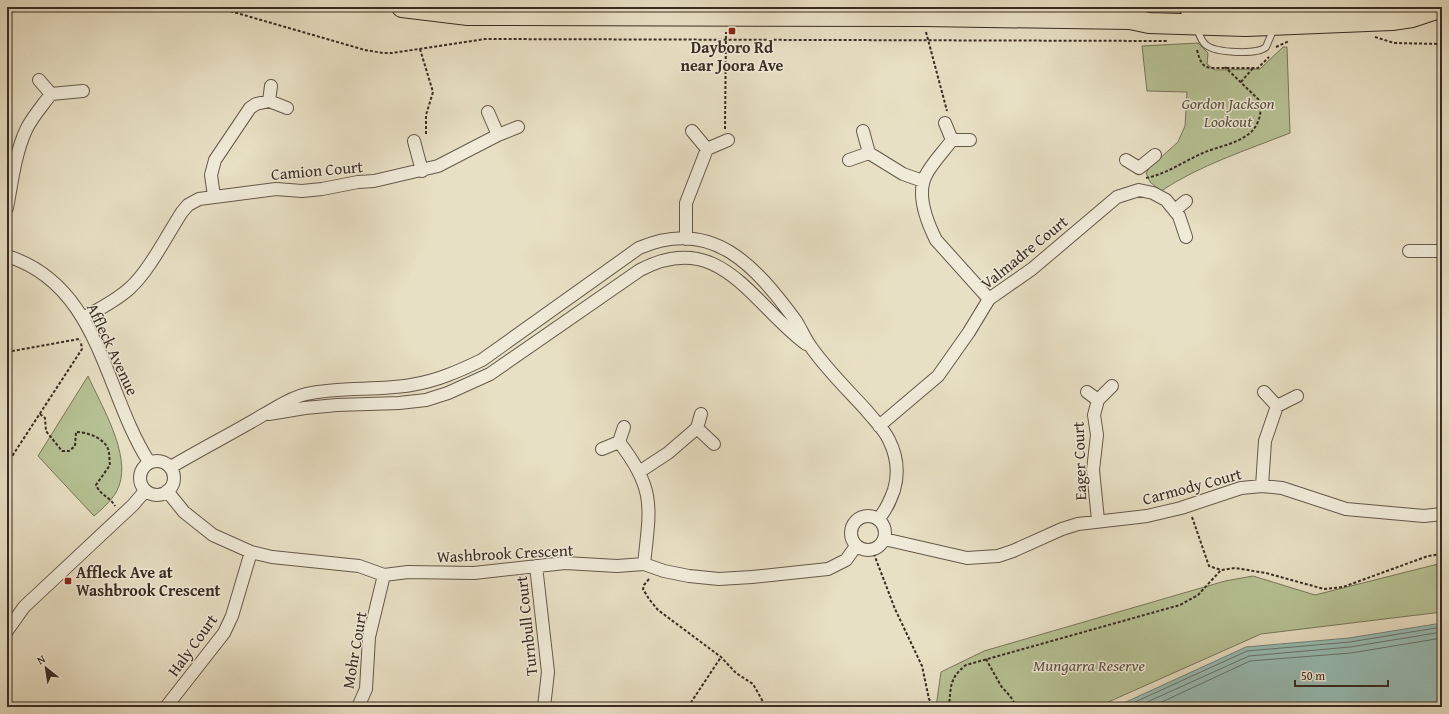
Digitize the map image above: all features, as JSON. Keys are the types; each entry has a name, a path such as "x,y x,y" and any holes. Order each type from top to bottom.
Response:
{"main road":[{"path":"402,7 468,15 726,17 777,11 923,16 1130,19 1149,23 1196,24 1219,14 1276,25 1365,22 1412,17 1442,7"},
{"path":"1130,19 1149,14 1219,14 1336,7"},
{"path":"1412,17 1442,22"}],"street":[{"path":"39,80 51,94"},
{"path":"269,101 271,86"},
{"path":"7,208 11,159 27,128 51,94 83,91"},
{"path":"214,196 211,175 215,160 250,108 256,104 269,101 287,108"},
{"path":"488,112 498,135"},
{"path":"945,123 952,140"},
{"name":"Camion Court","path":"83,318 121,296 131,287 143,272 182,212 199,199 276,189 302,191 358,182 374,182 422,171 448,162 498,135 518,127"},
{"path":"692,131 707,149"},
{"path":"863,131 869,153 903,174 923,181"},
{"path":"686,239 686,203 707,149 728,140"},
{"path":"952,140 970,140"},
{"path":"952,140 923,181 924,206 931,230 936,240 989,299"},
{"path":"414,141 422,171"},
{"path":"849,160 869,153"},
{"name":"Valmadre Court","path":"880,426 938,376 970,332 989,299 1032,269 1111,201 1124,194 1139,179 1155,155"},
{"path":"1126,160 1139,179 1166,200 1175,210 1182,224 1186,237"},
{"path":"1175,210 1186,201"},
{"path":"171,467 264,415 284,401 304,394 326,390 410,385 436,380 459,371 482,360 639,248 653,242 670,239 686,239 713,244 732,252 746,262 757,273 796,322 810,347"},
{"path":"1409,251 1442,251"},
{"name":"Affleck Avenue","path":"7,256 34,268 51,279 64,292 83,318 132,428 149,462"},
{"path":"264,415 312,407 399,403 426,400 448,393 490,374 640,270 656,262 671,258 702,259 727,271 789,331 810,347 880,426 889,439 897,467 896,480 890,500 878,519"},
{"name":"Eager Court","path":"1098,520 1093,470 1097,435 1094,415 1098,400 1112,386"},
{"name":"Eager Court","path":"1087,392 1098,400"},
{"path":"1264,392 1277,406"},
{"path":"1262,486 1265,441 1277,406 1297,396"},
{"path":"639,472 668,453 698,428 701,414"},
{"path":"602,449 619,442 624,427"},
{"path":"698,428 714,444"},
{"path":"619,442 639,472 646,486 649,506 644,564"},
{"path":"161,460 171,467 174,477 173,482 167,491 156,495 145,491 139,481 139,475 141,470 149,462 161,460"},
{"name":"Carmody Court","path":"884,539 967,558 998,556 1013,551 1062,529 1098,520 1147,516 1188,506 1241,488 1262,486 1282,488 1346,509 1424,516 1442,514"},
{"path":"7,631 24,607 123,516 145,491"},
{"name":"Washbrook Crescent","path":"167,491 184,512 213,535 251,552 272,557 359,566 384,575 408,572 474,573 565,563 617,566 644,564 657,569 684,575 719,579 828,570 841,564 849,557 856,546"},
{"path":"867,515 878,519 884,528 884,539 872,550 866,550 856,546 850,536 850,530 856,520 867,515"},
{"name":"Haly Court","path":"166,707 224,633 232,616 251,552"},
{"name":"Turnbull Court","path":"536,566 548,672 544,707"},
{"name":"Mohr Court","path":"358,707 366,689 369,637 384,575"}],"lane":[{"path":"1196,24 1203,42 1216,50 1256,51 1264,49 1268,44 1276,25"}],"path":[{"path":"216,7 374,52 392,53 485,39 726,41 1173,41"},
{"path":"923,16 948,118 945,123"},
{"path":"726,17 725,134 728,140"},
{"path":"1374,37 1394,43 1442,44"},
{"path":"1268,44 1276,48 1285,42 1296,41"},
{"path":"418,156 426,148 426,115 433,92 419,49"},
{"path":"1139,179 1164,172 1205,152 1236,142 1250,133 1259,118 1260,103 1256,97 1225,67"},
{"path":"1241,82 1254,68"},
{"path":"80,343 93,338"},
{"path":"7,352 79,339 82,349 7,464"},
{"path":"40,414 45,418 46,431 62,451 69,451 75,446 76,432 85,432 100,439 108,449 110,465 96,485 99,492 107,497 123,516"},
{"path":"1188,506 1209,566 1221,570 1235,568 1266,573 1324,589 1343,587 1428,556 1442,554"},
{"path":"872,550 895,609 922,666 929,699 934,707"},
{"path":"657,569 644,585 644,592 649,599 658,610 721,657 736,674 753,684 766,707"},
{"path":"950,707 951,686 956,673 966,665 1180,605 1198,595 1221,570"},
{"path":"688,707 721,657"},
{"path":"986,659 1001,686 1017,707"}],"green space":[{"name":"Gordon Jackson Lookout","path":"1198,43 1208,53 1207,64 1215,70 1260,69 1283,47 1287,47 1290,133 1192,173 1161,191 1150,182 1146,173 1149,168 1178,142 1185,126 1187,92 1147,91 1142,46"},
{"path":"88,376 113,430 121,459 122,473 115,495 94,516 38,456"},
{"name":"Mungarra Reserve","path":"1442,563 1442,612 1261,634 1097,707 936,707 941,672 984,651 1225,581 1253,576 1315,595"}],"water":[{"path":"1442,623 1442,707 1115,707 1246,647 1349,638"}],"place":[{"name":"Dayboro Rd near Joora Ave","path":"732,31"},
{"name":"Affleck Ave at Washbrook Crescent","path":"68,581"}]}
